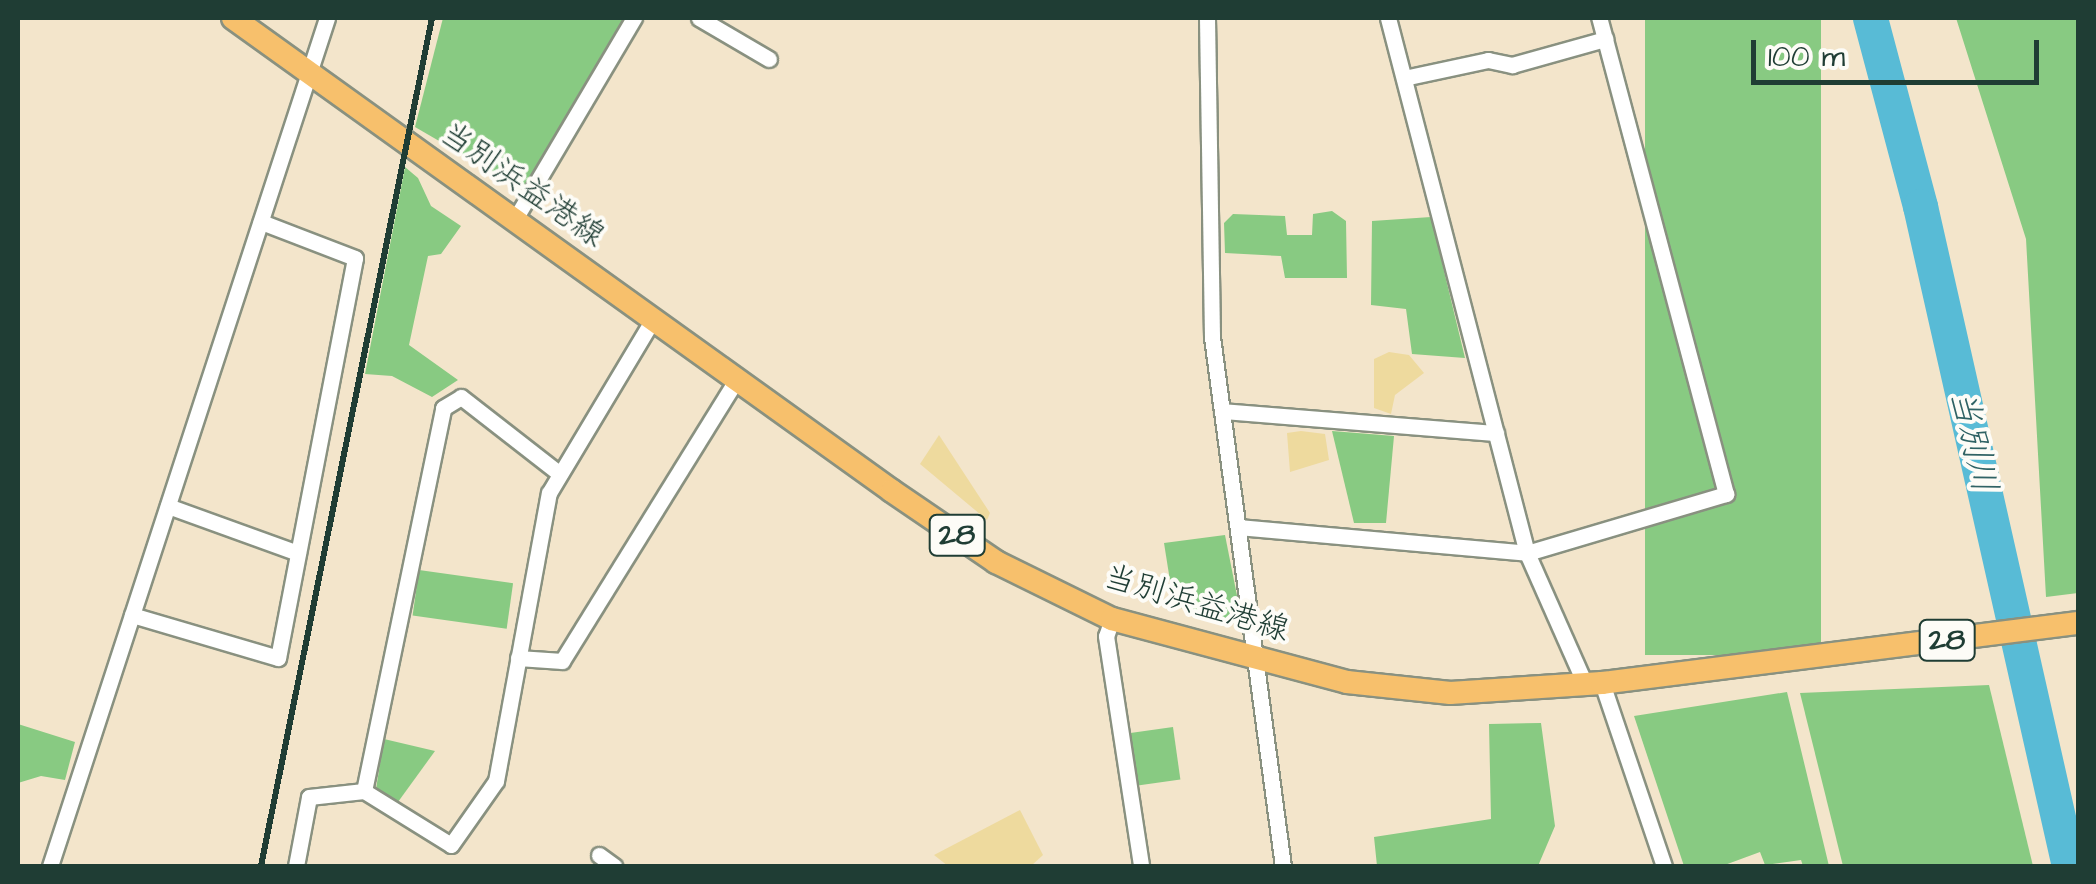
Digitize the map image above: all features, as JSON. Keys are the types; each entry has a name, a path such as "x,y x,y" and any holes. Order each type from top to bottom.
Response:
{"main road":[{"name":"当別浜益港線","path":"233,18 996,562 1112,619 1348,682 1450,694 1593,683 1815,658 2078,623"}],"street":[{"path":"50,866 327,18"},
{"path":"515,220 634,18"},
{"path":"699,18 769,59"},
{"path":"1207,18 1212,337 1283,866"},
{"path":"1388,18 1527,553 1593,683 1664,866"},
{"path":"1238,526 1527,553 1726,494 1598,18"},
{"path":"1404,78 1488,60 1512,65 1605,39"},
{"path":"132,616 278,658 355,258 261,222"},
{"path":"296,866 310,797 364,791 451,845 496,781 548,493 653,319"},
{"path":"518,658 562,661 737,380"},
{"path":"364,791 443,408 460,397 560,474"},
{"path":"1222,411 1496,433"},
{"path":"168,506 298,553"},
{"path":"1112,619 1106,636 1141,866"},
{"path":"599,855 614,866"}],"green space":[{"path":"443,18 625,18 524,190 415,127"},
{"path":"1645,18 1821,18 1821,655 1645,655"},
{"path":"1956,18 2078,18 2078,593 2046,597 2026,239"},
{"path":"405,167 418,178 431,206 461,226 441,254 428,256 409,345 458,380 432,397 392,376 365,374"},
{"path":"1332,211 1346,221 1347,278 1285,278 1281,256 1225,253 1224,223 1233,214 1285,216 1287,235 1312,235 1313,214"},
{"path":"1431,217 1465,358 1412,354 1406,309 1371,305 1372,221"},
{"path":"1332,431 1394,436 1386,523 1354,523"},
{"path":"1225,535 1243,626 1174,606 1164,543"},
{"path":"419,570 513,583 507,629 413,616"},
{"path":"1989,685 2033,866 1843,866 1800,693"},
{"path":"1787,692 1829,866 1803,866 1801,860 1765,865 1760,852 1722,866 1684,866 1634,716"},
{"path":"1541,723 1555,826 1538,866 1377,866 1374,837 1491,819 1489,724"},
{"path":"18,724 75,742 65,780 41,776 18,783"},
{"path":"1173,727 1180,779 1138,785 1130,733"},
{"path":"384,739 435,751 398,802 376,789"}],"sand":[{"path":"1389,352 1409,355 1424,373 1395,395 1391,414 1374,408 1374,359"},
{"path":"1287,433 1325,434 1329,460 1290,472"},
{"path":"939,435 990,513 987,520 920,464"},
{"path":"1020,810 1043,855 1031,866 948,866 934,855"}],"waterway":[{"name":"当別川","path":"1870,18 1920,206 2069,866"}],"railway":[{"path":"261,866 432,18"}]}
